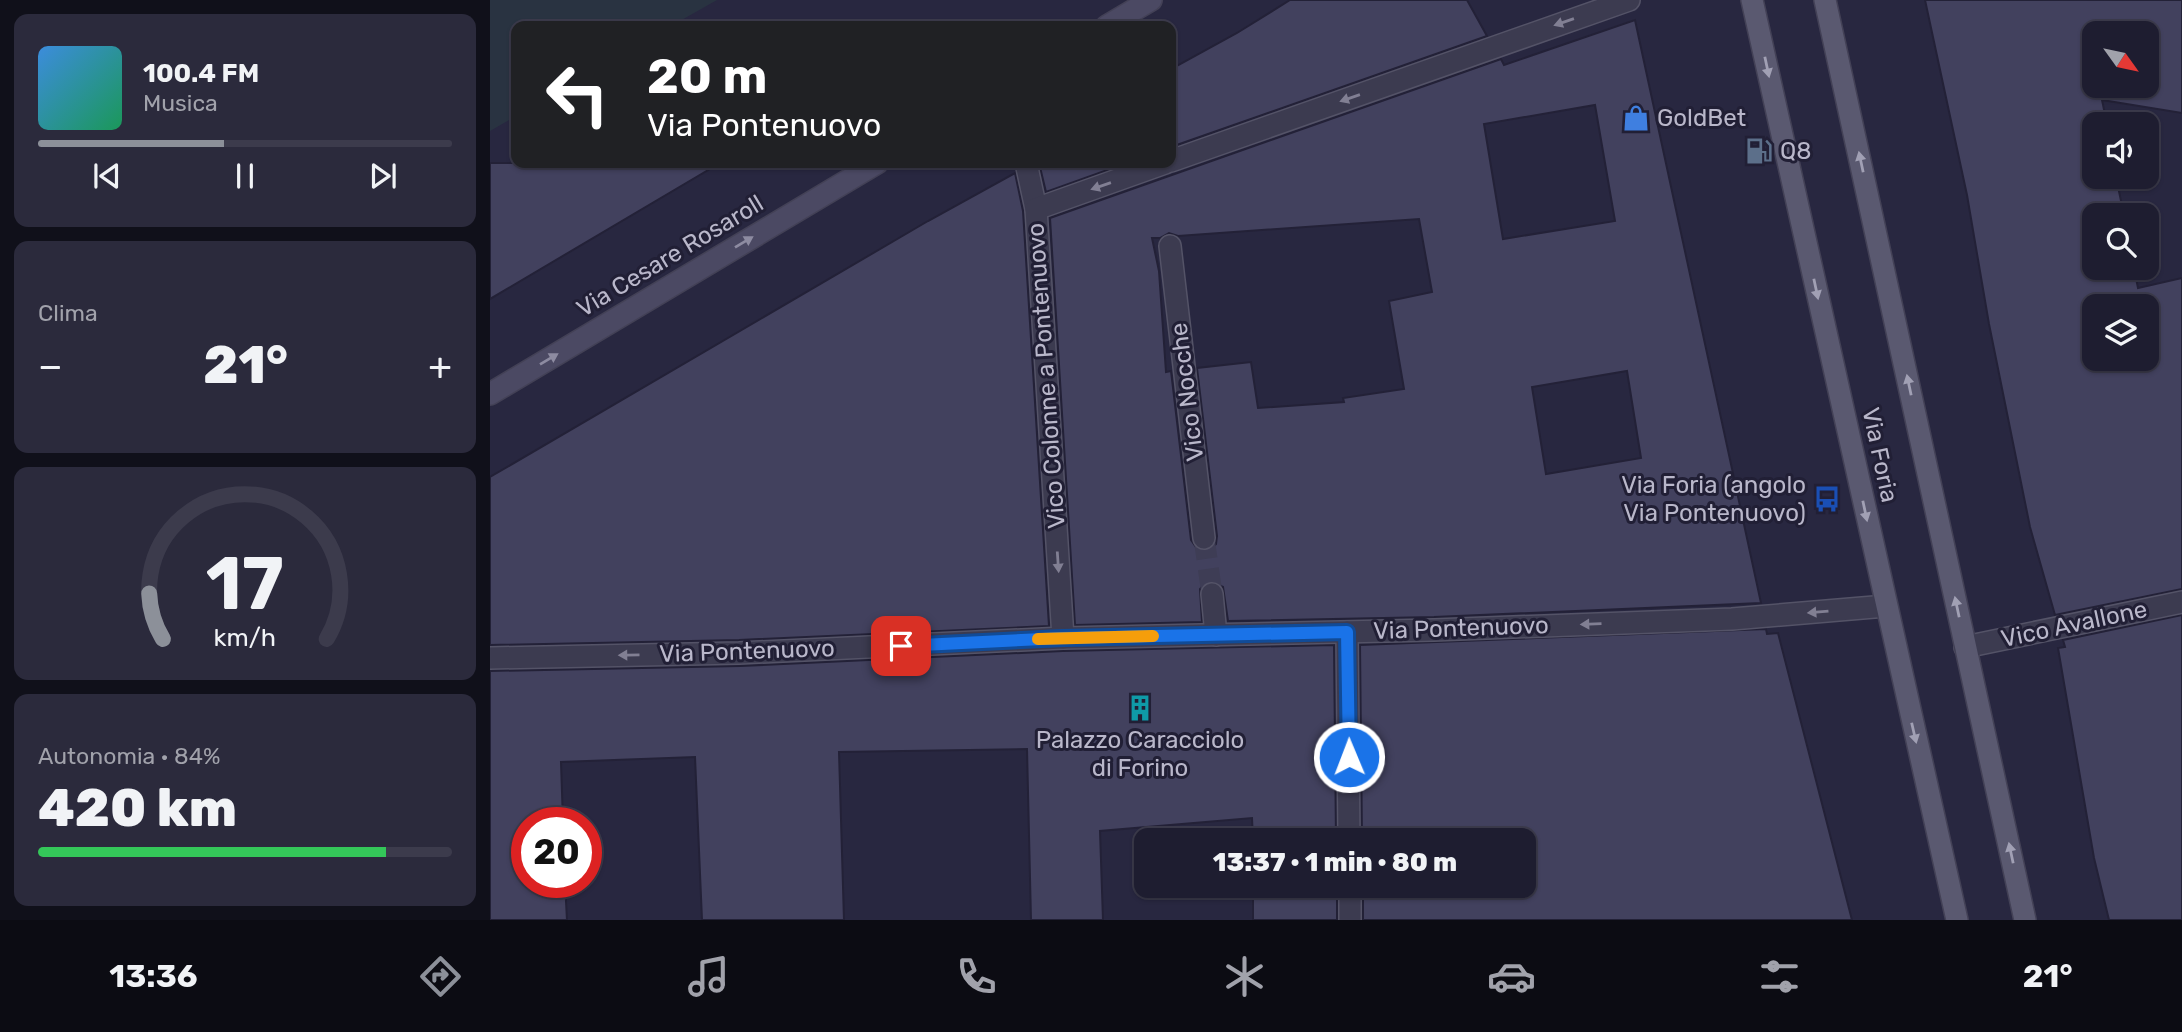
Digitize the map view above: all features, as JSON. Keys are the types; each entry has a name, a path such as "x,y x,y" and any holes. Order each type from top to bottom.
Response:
{"main road":[{"path":"1115,21 1151,0"},
{"name":"Via Foria","path":"1752,0 1957,920"},
{"name":"Via Foria","path":"1825,0 2025,920"},
{"name":"Via Cesare Rosaroll","path":"490,394 869,168"}],"street":[{"path":"1176,159 1629,0"},
{"path":"1027,168 1036,209"},
{"name":"Vico Colonne a Pontenuovo","path":"1063,638 1036,209 1152,168"},
{"name":"Vico Nocche","path":"1170,246 1204,538"},
{"path":"1212,594 1216,635"},
{"name":"Vico Avallone","path":"1965,647 2182,602"},
{"name":"Via Pontenuovo","path":"490,658 739,653 1063,638 1732,619 1886,606"},
{"path":"1347,632 1349,828"},
{"path":"1350,898 1350,920"}],"shaded area":[{"path":"490,0 717,0 680,21 511,21 511,119 490,131"}],"building":[{"path":"1290,0 1467,0 1487,36 1176,145 1176,66"},
{"path":"1925,0 2182,0 2182,113 2102,100 2104,112 2082,112 2082,189 2119,189 2121,203 2082,203 2082,280 2136,280 2138,288 2182,278 2182,589 2055,615 2030,527 1989,324 1967,195"},
{"path":"1635,20 1761,603 1434,617 1228,621 1223,587 1211,581 1200,589 1202,622 1075,625 1050,218 1501,59 1504,65","holes":["1595,105 1615,221 1503,239 1484,124","1419,219 1432,292 1389,301 1404,389 1343,398 1344,402 1258,408 1251,362 1197,368 1217,536 1216,544 1211,549 1198,550 1191,540 1171,371 1166,372 1159,271 1152,238 1160,238 1169,233 1178,236","1627,371 1641,458 1546,474 1532,387"]},
{"path":"490,163 511,163 511,168 712,168 490,299"},
{"path":"1040,168 1113,168 1046,192"},
{"path":"1015,173 1023,211 1049,626 739,640 490,645 490,477"},
{"path":"2182,615 2182,920 2109,920 2094,858 2058,648 2065,647 2063,640"},
{"path":"1766,629 1767,634 1778,633 1852,920 1363,920 1363,898 1536,898 1536,828 1362,828 1360,645"},
{"path":"1334,645 1336,828 1252,828 1252,818 1100,831 1103,920 1031,920 1027,749 839,752 844,920 702,920 695,757 561,762 562,807 511,807 511,898 566,898 567,920 490,920 490,671 740,666 1063,651"},
{"path":"1253,898 1337,898 1337,920 1253,920"}],"tunnel":[{"path":"1204,538 1212,594"}],"slow traffic":[{"path":"1038,639 1153,636"}],"place":[{"name":"GoldBet","path":"1636,118"},
{"name":"Q8","path":"1759,151"},
{"name":"Via Foria (angolo Via Pontenuovo)","path":"1827,499"},
{"name":"Palazzo Caracciolo di Forino","path":"1140,708"}],"route":[{"path":"901,646 1063,638 1347,632 1349,757"}]}
